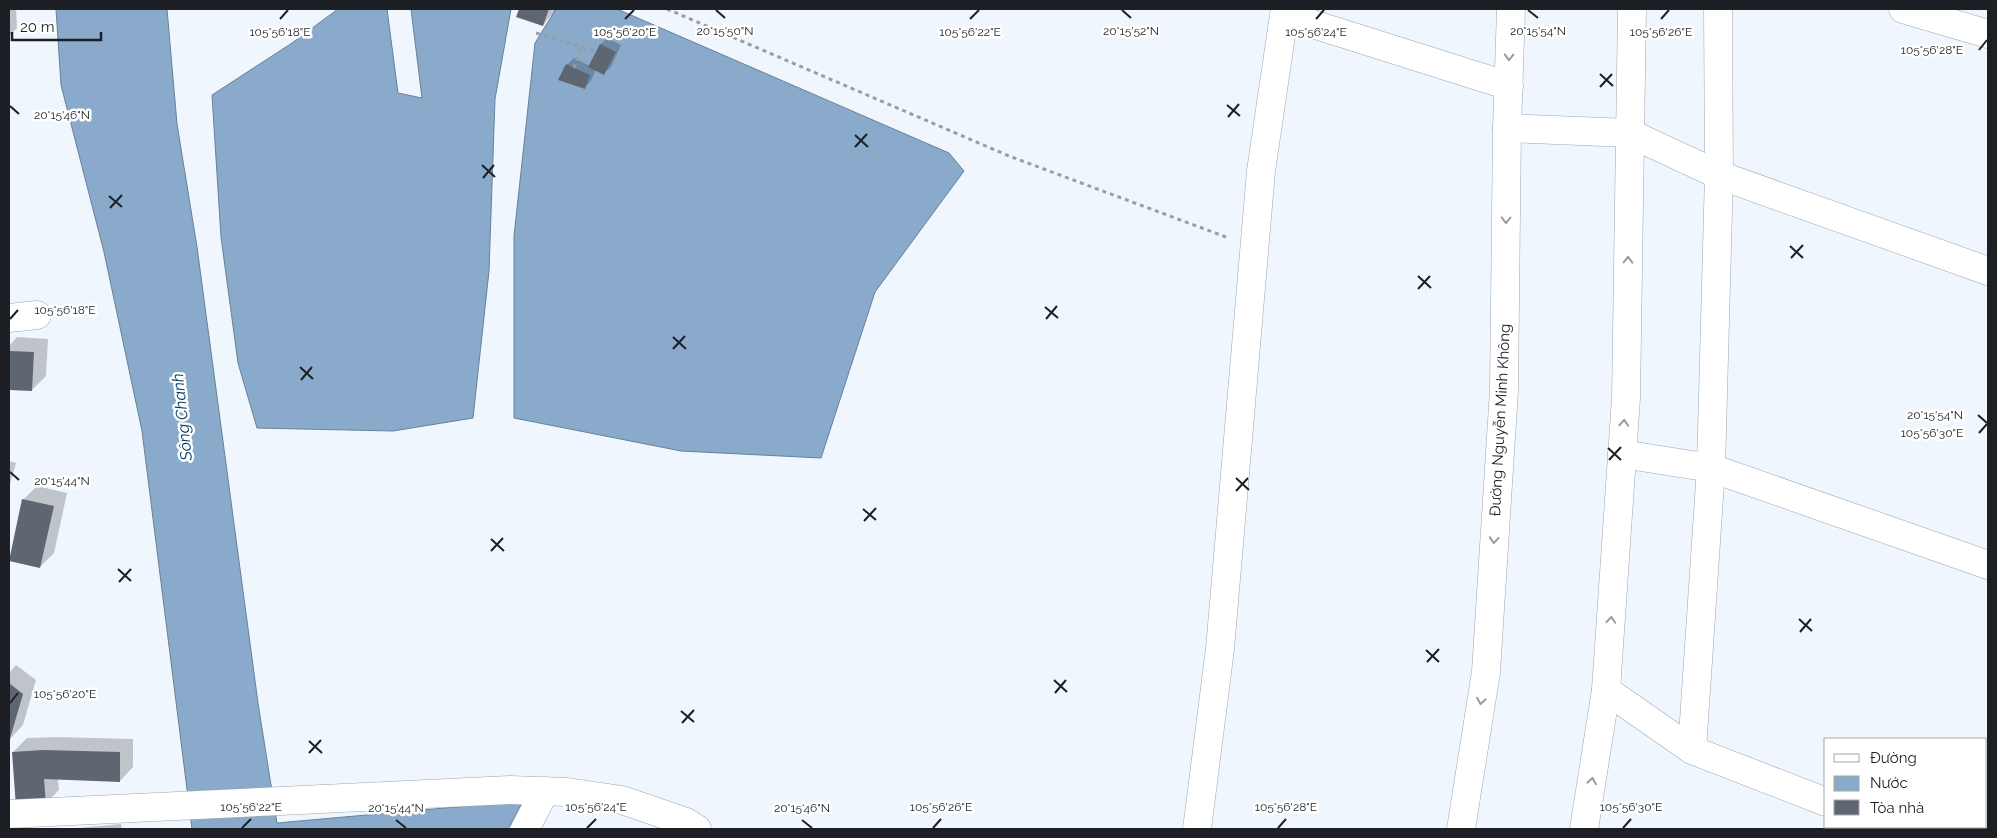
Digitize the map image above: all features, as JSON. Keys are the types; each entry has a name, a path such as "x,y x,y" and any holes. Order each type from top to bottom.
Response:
{"main road":[{"name":"Đường Nguyễn Minh Không","path":"1461,829 1486,672 1504,390 1507,128 1511,9"},
{"path":"1584,829 1606,690 1626,398 1632,9"},
{"path":"1692,750 1711,468 1719,175 1718,9"},
{"path":"1903,9 1988,34"},
{"path":"1198,829 1220,649 1261,171 1284,15 1509,86"},
{"path":"1507,128 1629,132 1719,175 1988,271"},
{"path":"9,318 37,315"},
{"path":"1622,454 1711,468 1988,565"},
{"path":"1606,690 1692,750 1824,801"},
{"path":"9,814 510,790 567,792 622,800 686,822 697,829"},
{"path":"525,829 545,791"}],"path":[{"path":"666,9 1009,156 1254,248"},
{"path":"536,33 596,51"},
{"path":"574,68 581,47"}],"water":[{"name":"Sông Chanh","path":"56,9 167,9 177,124 197,247 258,703 277,823 523,801 508,829 192,829 142,431 104,252 61,85"},
{"path":"338,9 387,9 398,93 422,98 411,9 511,9 495,99 489,271 473,418 393,431 257,428 238,363 221,237 212,95 292,43"},
{"path":"556,9 617,9 949,153 964,171 875,292 821,458 681,451 514,418 514,236 535,43"}],"building":[{"path":"519,9 549,9 543,26 516,17"},
{"path":"600,44 616,52 604,75 588,67"},
{"path":"566,64 590,75 585,89 558,80"},
{"path":"9,351 34,352 32,391 9,390"},
{"path":"22,499 54,506 40,568 9,561"},
{"path":"9,683 23,694 9,742"},
{"path":"43,750 120,752 120,782 44,779 46,805 16,807 12,752"}]}
